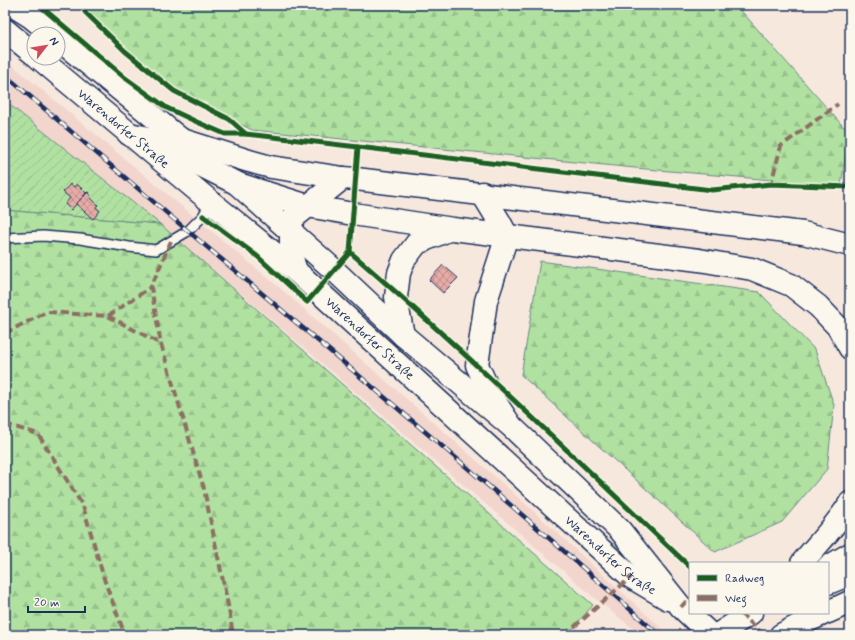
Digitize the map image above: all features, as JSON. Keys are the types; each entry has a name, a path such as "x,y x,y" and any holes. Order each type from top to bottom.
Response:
{"main road":[{"path":"12,5 42,26"},
{"path":"5,30 26,47"},
{"name":"Warendorfer Straße","path":"66,46 179,139 238,184 403,334 511,426 620,530 681,607 711,635"},
{"name":"Warendorfer Straße","path":"49,66 296,271 631,577 681,607"},
{"path":"130,134 144,137 238,184 308,206 453,229 699,260 752,269 791,285 818,306 838,327 850,348"},
{"path":"179,139 271,167 343,178 803,232 850,245"},
{"path":"296,271 290,255 292,219 343,178"},
{"path":"482,194 499,220 507,236 486,301 477,365 492,397 511,426"},
{"path":"403,334 396,297 399,273 404,260 417,242 453,229"},
{"path":"803,232 850,229"},
{"path":"803,562 829,533 844,514 850,503"},
{"path":"829,565 850,554"},
{"path":"829,583 850,574"},
{"path":"717,635 749,614"},
{"path":"781,635 803,622 823,614"}],"lane":[{"path":"5,238 43,236 80,239 156,250 188,231 203,216 211,202"}],"shaded area":[{"path":"5,59 287,294 517,496 669,635 641,635 597,600 160,224 5,101"}],"green space":[{"path":"75,5 736,5 849,133 841,186 635,168 252,130 174,91"},
{"path":"5,101 160,224 5,210"},
{"path":"5,210 160,224 593,605 567,635 5,635"},
{"path":"540,261 759,292 815,350 834,405 827,469 782,522 715,552 521,375"}],"building":[{"path":"70,184 74,187 77,184 86,193 87,192 71,210 65,204 70,198 63,192"},
{"path":"88,192 90,197 98,205 96,207 100,211 93,219 76,204"},
{"path":"443,265 458,278 443,293 429,280"}],"railway":[{"path":"5,75 444,448 659,635"}],"marked path":[{"path":"769,184 771,184 781,146 838,104"},
{"path":"171,241 151,287 161,344 204,489 233,635"},
{"path":"108,316 151,287"},
{"path":"5,333 47,312 108,316 161,344"},
{"path":"5,424 38,434 83,506 105,582 125,635"},
{"path":"565,635 631,577"},
{"path":"681,607 689,598"},
{"path":"741,614 764,635"}],"cycle path":[{"path":"39,5 124,77 167,108 225,134 246,134 712,190 771,184 850,187"},
{"path":"83,5 85,12 125,51 174,91 229,119 246,134"},
{"path":"203,216 257,256 307,302 350,252 358,147"},
{"path":"350,252 479,368 689,566"}]}
